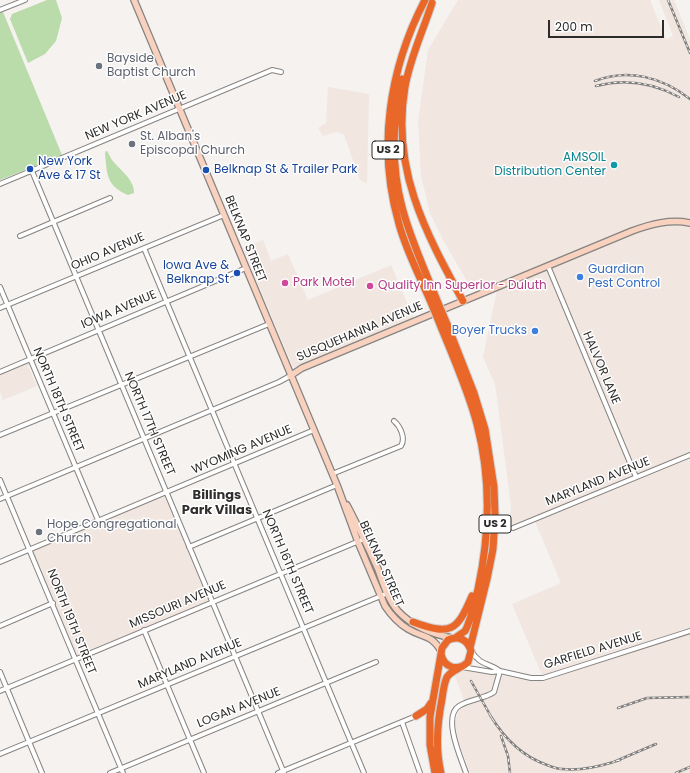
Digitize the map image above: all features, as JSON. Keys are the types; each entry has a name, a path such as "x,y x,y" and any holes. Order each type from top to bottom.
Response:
{"highway":[{"name":"US 2","path":"430,1 408,35 393,87 388,122 388,155 392,191 399,224 474,393 485,429 494,487 495,514 493,549 488,579 471,655 468,662 450,673 447,678 439,712 437,745 441,773"},
{"path":"430,1 413,55 405,87 402,115 403,152 410,188 422,220 463,301"},
{"name":"US 2","path":"435,773 431,755 430,727 441,653 446,642 462,634 468,627 480,577 487,530 487,491 484,460 472,407 444,326"},
{"path":"413,622 429,628 441,629 454,627 462,618 480,577"},
{"path":"454,638 463,640 471,650"},
{"path":"441,653 442,658 447,665 451,667 461,667"},
{"path":"416,716 426,709 433,699"},
{"path":"416,716 425,719 430,727"}],"street":[{"path":"0,10 22,0"},
{"name":"BELKNAP STREET","path":"135,0 290,376 332,474 388,592 398,610 420,628 429,632 454,638"},
{"name":"NEW YORK AVENUE","path":"0,184 272,70 281,72"},
{"name":"NORTH 17TH STREET","path":"32,170 284,772"},
{"path":"20,236 110,198"},
{"name":"OHIO AVENUE","path":"0,308 224,215"},
{"name":"SUSQUEHANNA AVENUE","path":"0,499 278,382 302,368 645,226 671,222 690,224"},
{"name":"NORTH 16TH STREET","path":"144,248 236,464 364,773"},
{"name":"HALVOR LANE","path":"548,266 636,477"},
{"name":"IOWA AVENUE","path":"0,372 246,268"},
{"name":"NORTH 18TH STREET","path":"0,288 98,520"},
{"path":"0,435 269,324"},
{"path":"332,474 402,446 404,439 394,421"},
{"name":"WYOMING AVENUE","path":"0,562 314,430"},
{"name":"MARYLAND AVENUE","path":"513,528 690,455"},
{"name":"NORTH 19TH STREET","path":"0,480 53,603 122,771"},
{"name":"BELKNAP STREET","path":"337,485 358,542 388,611 407,629 432,639 437,643 441,653"},
{"path":"189,547 337,485"},
{"name":"MISSOURI AVENUE","path":"0,691 364,539"},
{"name":"MARYLAND AVENUE","path":"0,754 388,592"},
{"path":"0,626 53,603"},
{"path":"144,630 204,773"},
{"name":"GARFIELD AVENUE","path":"461,667 492,672 500,671 531,678 547,677 690,632"},
{"name":"GARFIELD AVENUE","path":"471,650 481,662 495,667 500,671"},
{"name":"LOGAN AVENUE","path":"110,773 122,771 190,739 376,662"},
{"path":"466,773 453,732 452,723 455,710 460,705 494,692 500,671"},
{"path":"0,672 42,773"},
{"path":"278,773 284,772 416,716"},
{"path":"402,722 420,773"}],"shaded area":[{"path":"458,0 650,0 666,39 673,36 659,0 674,0 690,39 690,220 669,219 643,223 494,285 493,282 468,283 443,240 430,213 421,176 418,122 428,50"},
{"path":"328,87 369,94 367,184 360,180 344,135 337,132 323,136 318,128 326,123"},
{"path":"662,225 690,226 690,773 470,773 457,737 455,722 458,712 466,705 454,674 467,670 535,681 544,680 512,604 561,583 533,517 509,527 511,506 495,384 483,357 497,290 625,236"},
{"path":"263,240 271,261 288,254 308,300 391,265 414,319 293,367 243,248"},
{"path":"28,363 37,386 3,400 0,392 0,370 2,374"},
{"path":"167,493 212,602 76,660 30,549"}],"green space":[{"path":"47,0 56,0 62,18 56,41 45,54 28,63 10,19 12,14"},
{"path":"3,12 62,155 0,180 0,13"},
{"path":"106,151 129,179 134,188 134,193 128,195 115,188 107,173"}],"railway":[{"path":"668,0 690,53"},
{"path":"595,81 620,75 644,77 668,85 690,99"},
{"path":"596,86 618,82 639,83 659,88 679,97"},
{"path":"471,681 493,720"},
{"path":"618,708 647,698 690,697"},
{"path":"490,715 507,739 521,751 529,757 558,769 584,769 620,760"},
{"path":"501,736 508,756 510,773"},
{"path":"616,761 656,744"},
{"path":"676,773 690,767"}],"place":[{"name":"Bayside Baptist Church","path":"99,66"},
{"name":"St. Alban's Episcopal Church","path":"132,144"},
{"name":"AMSOIL Distribution Center","path":"614,165"},
{"name":"New York Ave & 17 St","path":"30,169"},
{"name":"Belknap St & Trailer Park","path":"206,170"},
{"name":"Iowa Ave & Belknap St","path":"237,273"},
{"name":"Guardian Pest Control","path":"580,277"},
{"name":"Park Motel","path":"285,283"},
{"name":"Quality Inn Superior - Duluth","path":"370,286"},
{"name":"Boyer Trucks","path":"535,331"},
{"name":"Hope Congregational Church","path":"39,532"}],"district":[{"name":"Billings Park Villas","path":"217,504"}]}
